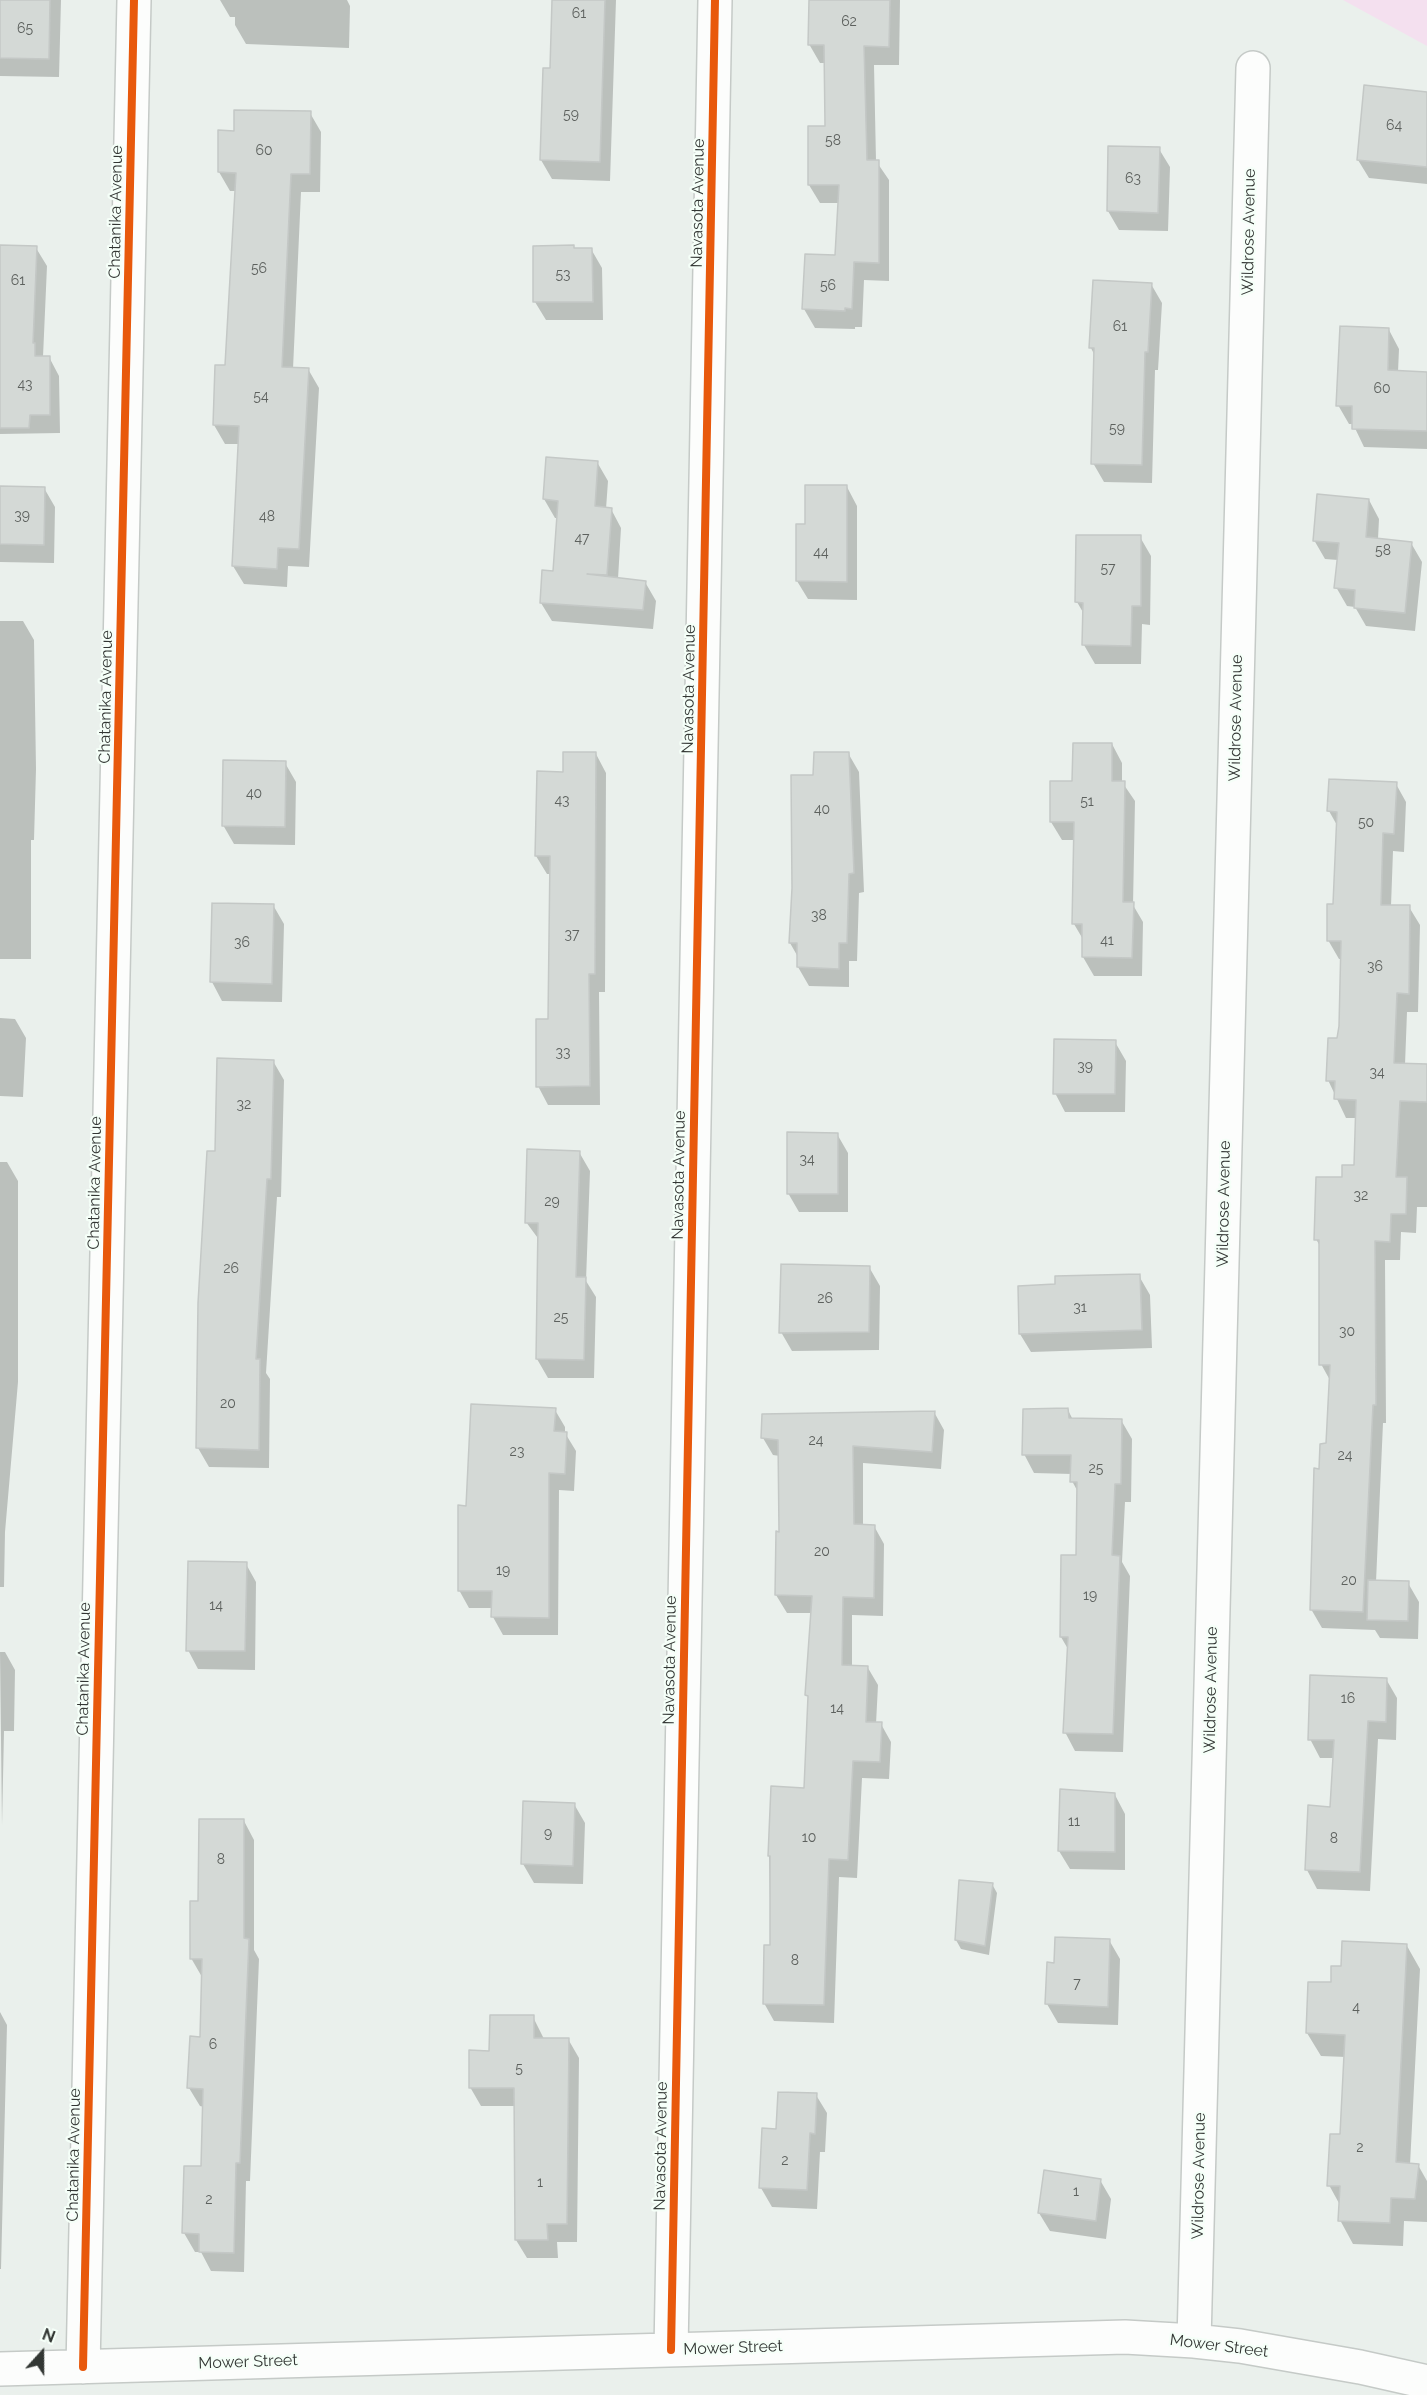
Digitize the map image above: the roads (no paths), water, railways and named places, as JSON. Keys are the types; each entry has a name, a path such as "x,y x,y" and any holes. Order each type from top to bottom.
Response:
{"street":[{"name":"Chatanika Avenue","path":"82,2367 134,0"},
{"name":"Navasota Avenue","path":"670,2350 715,0"},
{"name":"Wildrose Avenue","path":"1194,2341 1253,68"},
{"name":"Mower Street","path":"0,2369 1056,2338 1194,2341 1281,2353 1427,2382"}]}
